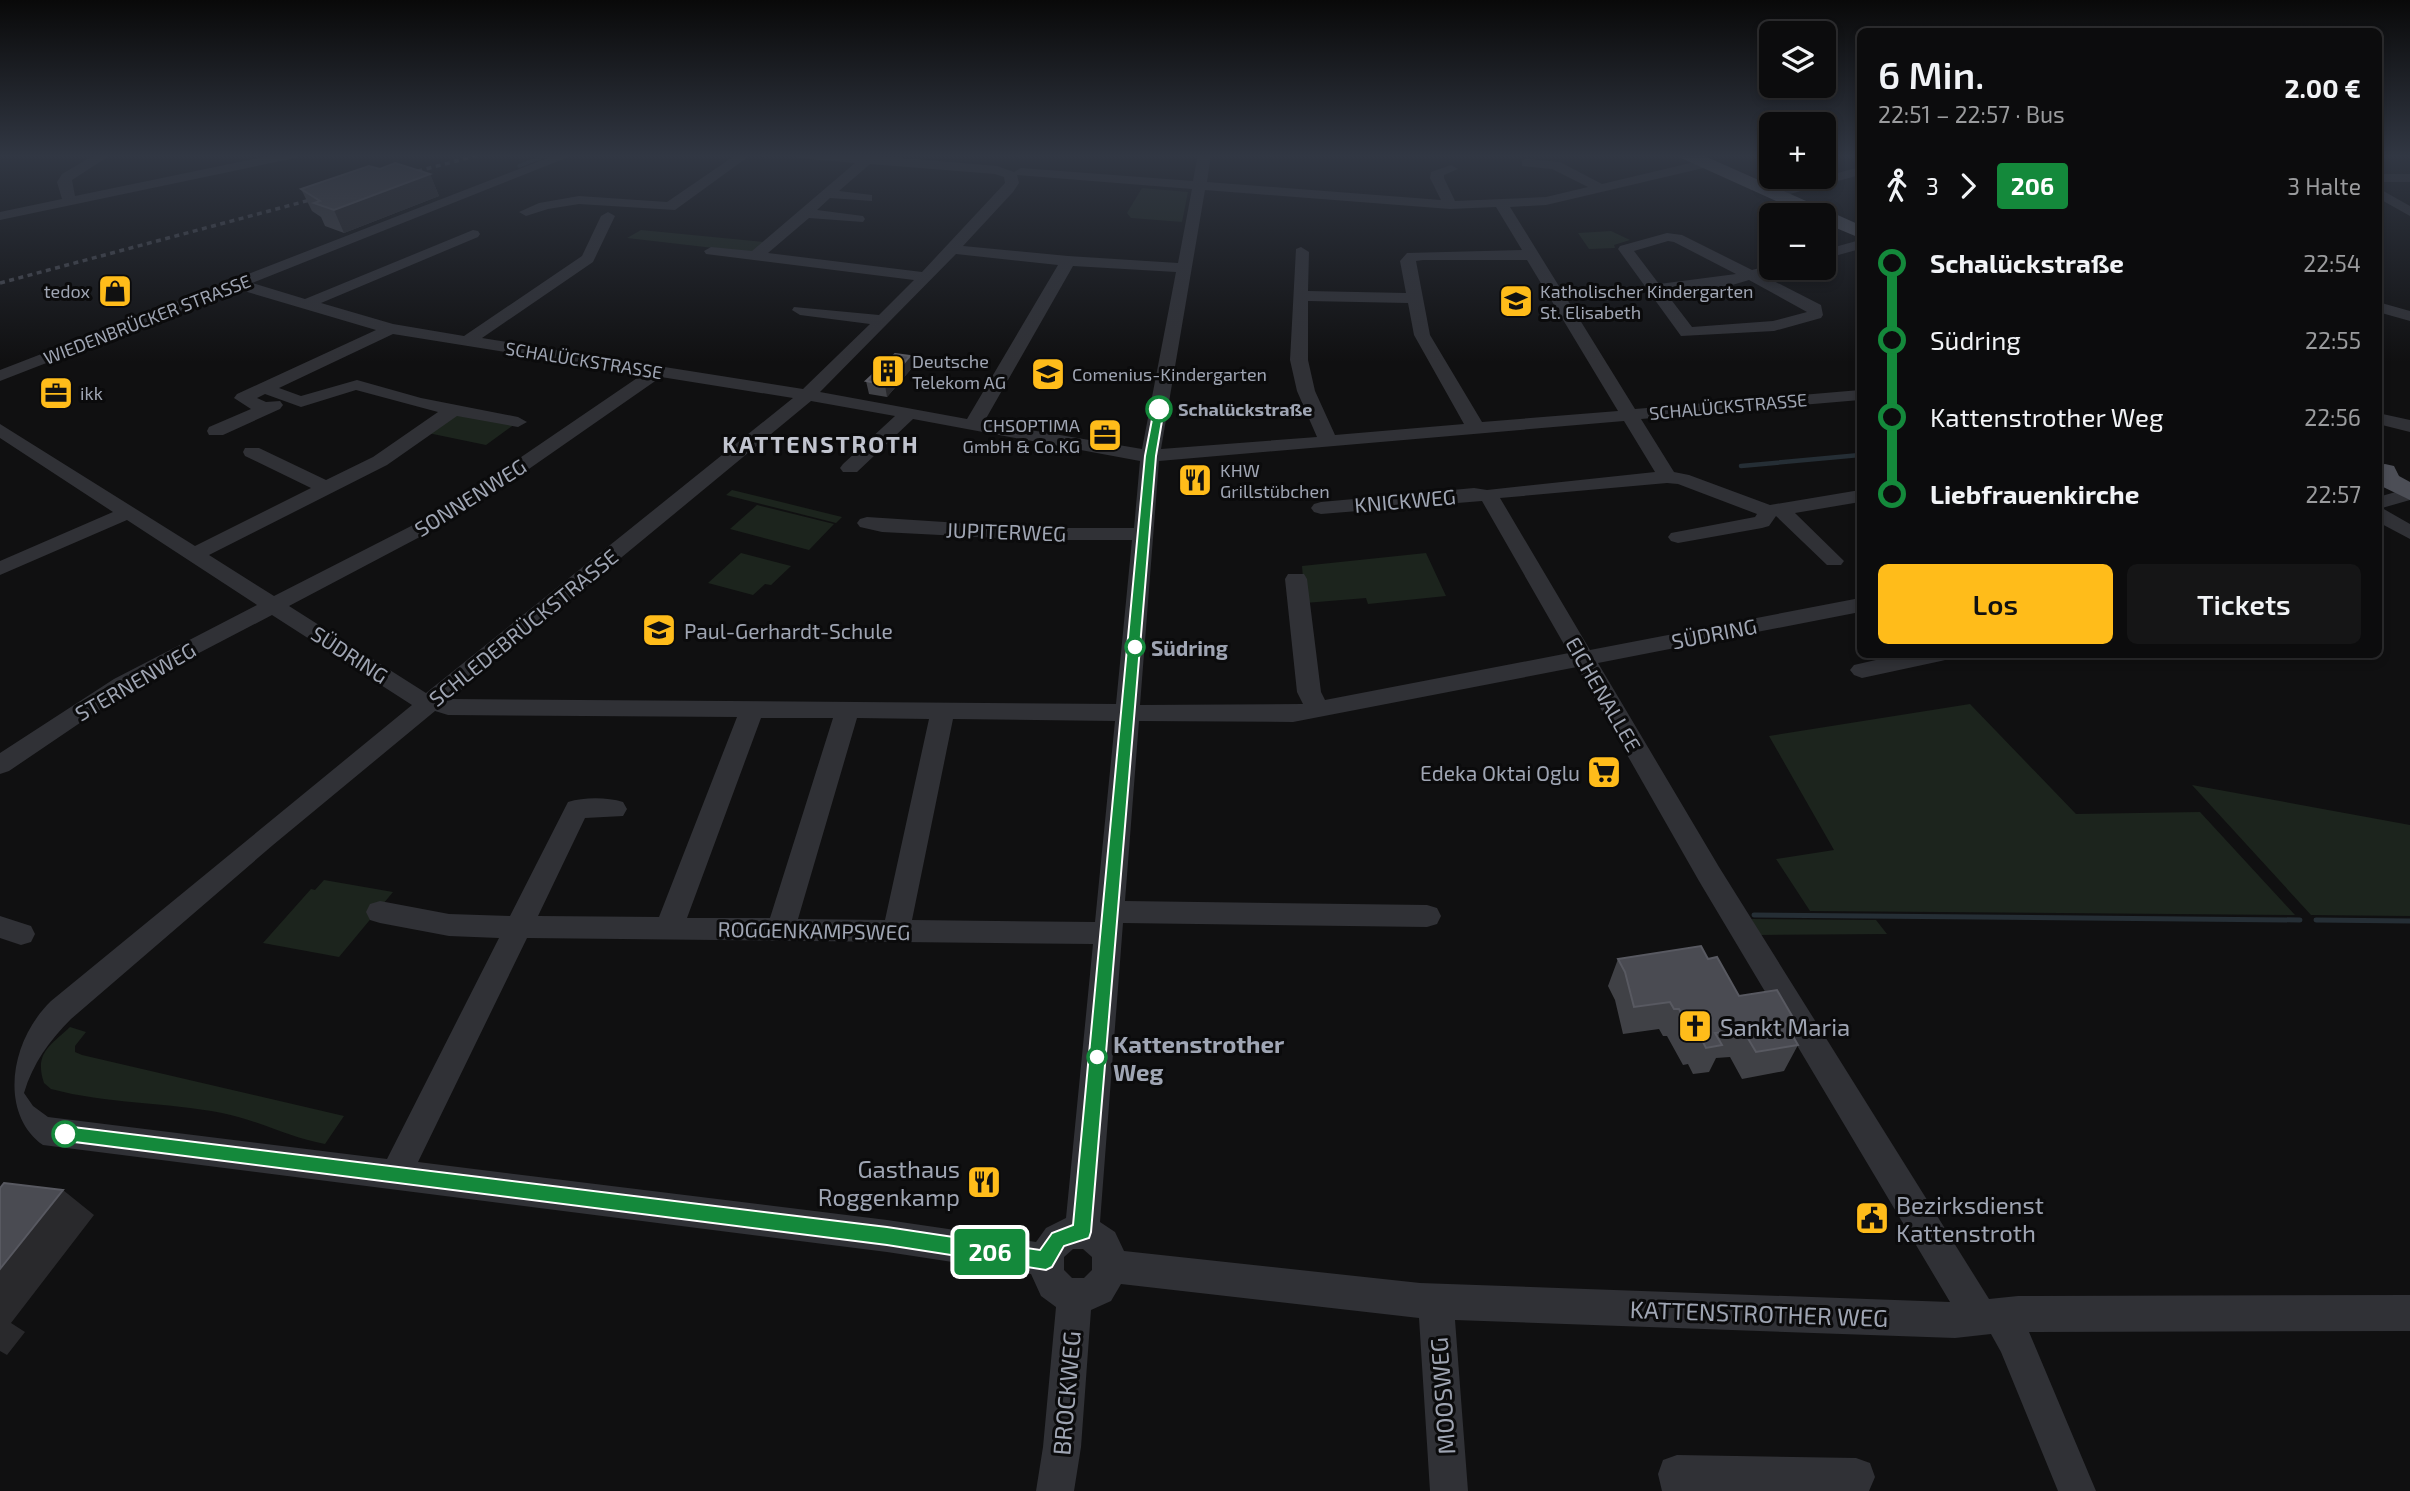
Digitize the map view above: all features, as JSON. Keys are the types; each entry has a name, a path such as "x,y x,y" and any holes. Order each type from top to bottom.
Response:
{"main road":[{"path":"1841,224 1857,231"}],"street":[{"name":"WIEDENBRÜCKER STRASSE","path":"0,376 390,224"},
{"path":"466,342 588,259 604,224"},
{"path":"756,256 795,224"},
{"name":"SCHLEDEBRÜCKSTRASSE","path":"4,1095 15,1067 40,1031 61,1010 194,896 807,395 976,224"},
{"path":"1082,1232 1150,456 1193,224"},
{"path":"1512,224 1667,477"},
{"path":"306,304 473,234"},
{"path":"1667,237 1677,238 1815,308 1815,315 1774,326 1687,332 1655,289 1625,249 1667,237"},
{"path":"1836,251 1857,245"},
{"path":"953,249 1068,261 1185,268"},
{"path":"710,251 926,277"},
{"path":"1301,252 1299,360 1306,391 1328,441"},
{"path":"1475,428 1422,335 1408,261 1412,256 1530,255"},
{"path":"973,424 1068,261"},
{"path":"1655,289 1709,284 1759,273"},
{"name":"SCHALÜCKSTRASSE","path":"237,284 391,329 807,395 1134,456 1857,395"},
{"path":"1301,296 1414,299"},
{"path":"2382,306 2410,301"},
{"path":"2382,308 2410,316"},
{"path":"800,310 881,320"},
{"path":"266,408 243,398 391,329"},
{"name":"SONNENWEG","path":"274,605 437,519 504,478 657,372"},
{"path":"264,388 287,399 307,401 357,385 452,411 518,422"},
{"path":"216,431 287,399"},
{"path":"194,554 380,461 452,411"},
{"path":"850,468 909,413"},
{"path":"2382,419 2410,426"},
{"name":"SÜDRING","path":"0,430 417,698 448,706 1275,715 1584,659 1857,605"},
{"path":"252,452 326,488"},
{"path":"1489,496 1496,493 1667,477 1682,479 1774,510 1834,561"},
{"name":"KNICKWEG","path":"1321,508 1474,494 1489,496"},
{"name":"EICHENALLEE","path":"1489,496 1709,874 1990,1317 2014,1340 2077,1491"},
{"path":"1678,537 1762,522 1774,510 1857,496"},
{"path":"0,569 130,512"},
{"path":"2382,516 2410,533"},
{"name":"JUPITERWEG","path":"867,523 881,526 1039,534 1145,534"},
{"path":"1296,579 1309,692 1317,709"},
{"name":"STERNENWEG","path":"0,765 122,684 274,605"},
{"path":"1862,670 1921,658"},
{"path":"669,928 752,710"},
{"path":"781,929 848,710"},
{"path":"897,931 943,711"},
{"path":"395,1176 577,809 614,809"},
{"name":"ROGGENKAMPSWEG","path":"380,912 449,925 897,931 1109,922 1427,916"},
{"path":"4,1095 25,1122 43,1131 887,1236 1046,1260"},
{"path":"1082,1232 1094,1235 1104,1243 1110,1254 1110,1266 1106,1278 1098,1287 1075,1295 1062,1293 1052,1284 1046,1273 1046,1260 1058,1239 1082,1232"},
{"name":"KATTENSTROTHER WEG","path":"1110,1266 1436,1301 1955,1320 1990,1317 2410,1313"},
{"name":"BROCKWEG","path":"1055,1491 1062,1447 1075,1295"},
{"name":"MOOSWEG","path":"1436,1301 1449,1491"},
{"path":"1681,1491 1677,1475 1856,1477"}],"shaded area":[{"path":"641,230 764,242 757,253 627,238"},
{"path":"1611,231 1630,240 1614,245 1615,248 1589,249 1578,233"},
{"path":"456,415 515,424 486,445 428,433"},
{"path":"732,490 842,517 836,523 726,495"},
{"path":"757,505 834,524 809,550 730,529"},
{"path":"741,553 791,566 771,585 765,584 753,595 708,583"},
{"path":"1426,553 1446,596 1368,604 1366,598 1305,603 1302,566"},
{"path":"1970,704 2076,814 2200,812 2295,915 1810,911 1776,859 1834,850 1769,736"},
{"path":"2192,785 2410,825 2410,916 2311,915"},
{"path":"324,880 393,892 339,957 263,943 311,889 315,890"},
{"path":"1751,919 1876,920 1887,934 1760,935"},
{"path":"70,1027 86,1032 75,1046 75,1052 82,1055 344,1116 325,1144 222,1113 93,1098 51,1089 44,1083 41,1073 43,1057 50,1045"}],"building":[{"path":"895,354 910,356 885,385 866,381"},
{"path":"1701,946 1708,959 1717,957 1739,996 1777,990 1795,1021 1786,1024 1798,1045 1756,1052 1743,1030 1715,1033 1722,1045 1706,1048 1701,1038 1695,1038 1679,1009 1674,1009 1670,1002 1634,1007 1625,972 1618,959"},
{"path":"4,1183 63,1190 0,1269 0,1188"}],"waterway":[{"path":"1741,466 1857,455"},
{"path":"1754,915 2300,920"},
{"path":"2316,920 2410,921"}],"railway":[{"path":"0,283 222,224"}],"bus line":[{"name":"206","path":"65,1134 887,1236 1046,1260 1058,1239 1082,1232 1150,456 1159,409"}],"place":[{"name":"tedox","path":"115,291"},
{"name":"Katholischer Kindergarten St. Elisabeth","path":"1516,301"},
{"name":"Deutsche Telekom AG","path":"888,371"},
{"name":"Comenius-Kindergarten","path":"1048,374"},
{"name":"ikk","path":"56,393"},
{"name":"Schalückstraße","path":"1159,409"},
{"name":"CHSOPTIMA GmbH & Co.KG","path":"1105,435"},
{"name":"KHW Grillstübchen","path":"1195,480"},
{"name":"Paul-Gerhardt-Schule","path":"659,630"},
{"name":"Südring","path":"1135,647"},
{"name":"Edeka Oktai Oglu","path":"1604,772"},
{"name":"Sankt Maria","path":"1695,1026"},
{"name":"Kattenstrother Weg","path":"1097,1057"},
{"name":"Gasthaus Roggenkamp","path":"984,1182"},
{"name":"Bezirksdienst Kattenstroth","path":"1872,1218"}],"district":[{"name":"KATTENSTROTH","path":"821,444"}]}
